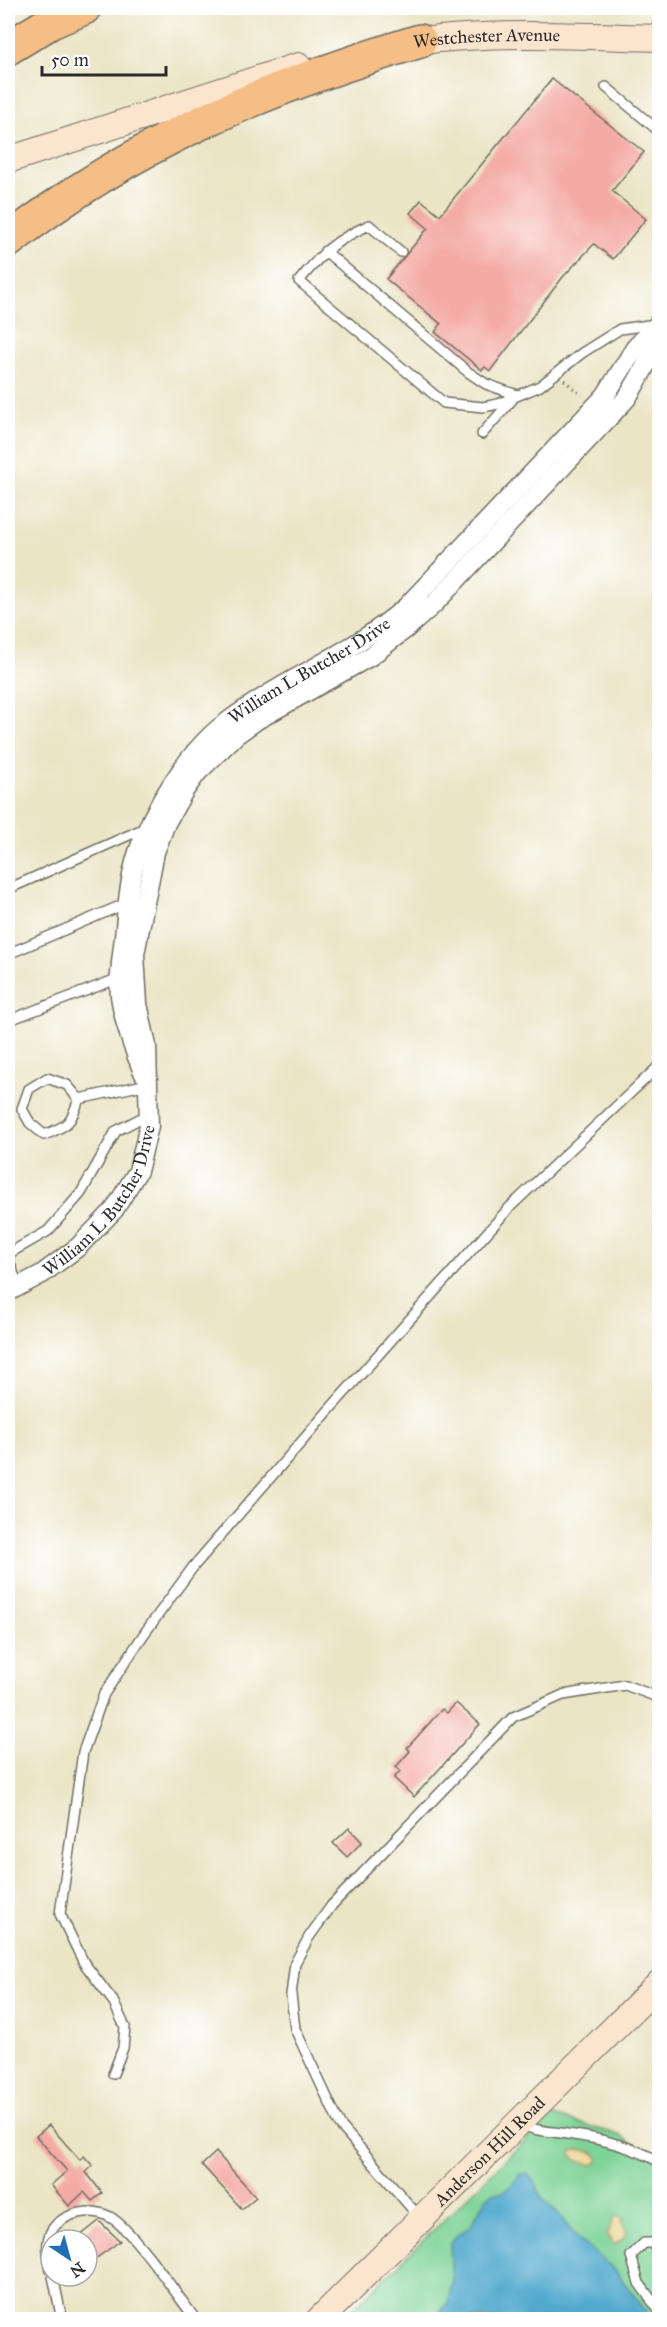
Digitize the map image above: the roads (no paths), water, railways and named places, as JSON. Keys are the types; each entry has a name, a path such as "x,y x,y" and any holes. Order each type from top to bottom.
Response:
{"highway":[{"path":"8,48 51,22 84,8"},
{"path":"8,241 98,177 189,126 300,80 420,41"}],"main road":[{"name":"Westchester Avenue","path":"8,160 332,57 420,41 513,35 660,38"},
{"name":"Anderson Hill Road","path":"319,2319 660,1983"}],"street":[{"name":"William L Butcher Drive","path":"127,974 135,954 155,852 157,824 176,778 195,753 220,726 281,686 369,636 396,616 605,396 635,348 659,323"},
{"name":"William L Butcher Drive","path":"13,1289 42,1274 78,1247 114,1210 138,1171 147,1145 148,1084 128,1034 127,903 138,852 198,772 236,735 257,720 371,656 434,604 627,398 656,343 659,323"}],"lane":[{"path":"606,87 660,132"},
{"path":"401,252 369,225 339,238 299,281 444,402 483,407 517,395 540,386 582,353 620,329 659,323"},
{"path":"325,251 468,372 494,388 517,395"},
{"path":"482,434 517,395"},
{"path":"8,889 157,824"},
{"path":"8,954 145,896"},
{"path":"12,1019 127,974"},
{"path":"113,2074 123,2048 125,2027 113,2001 84,1963 60,1914 83,1752 104,1694 193,1567 329,1410 510,1207 660,1065"},
{"path":"47,1078 67,1085 79,1099 73,1118 63,1128 44,1135 30,1123 22,1109 29,1089 47,1078"},
{"path":"79,1099 148,1084"},
{"path":"13,1289 8,1256 48,1231 81,1193 116,1131 149,1114"},
{"path":"420,2218 340,2125 295,2029 291,1995 295,1963 309,1937 332,1905 513,1717 563,1695 625,1685 660,1698"},
{"path":"517,2122 540,2131 566,2133 623,2146 660,2162"},
{"path":"54,2228 61,2220 76,2214 92,2212 113,2218 196,2319"},
{"path":"660,2243 644,2242 631,2256 639,2283 660,2312"},
{"path":"56,2288 62,2319"}],"water":[{"path":"520,2174 528,2175 535,2182 541,2197 557,2212 576,2237 614,2269 649,2315 647,2319 434,2319 448,2303 452,2283 450,2245 457,2235 470,2227 485,2199 493,2193 503,2192 512,2186"}]}
